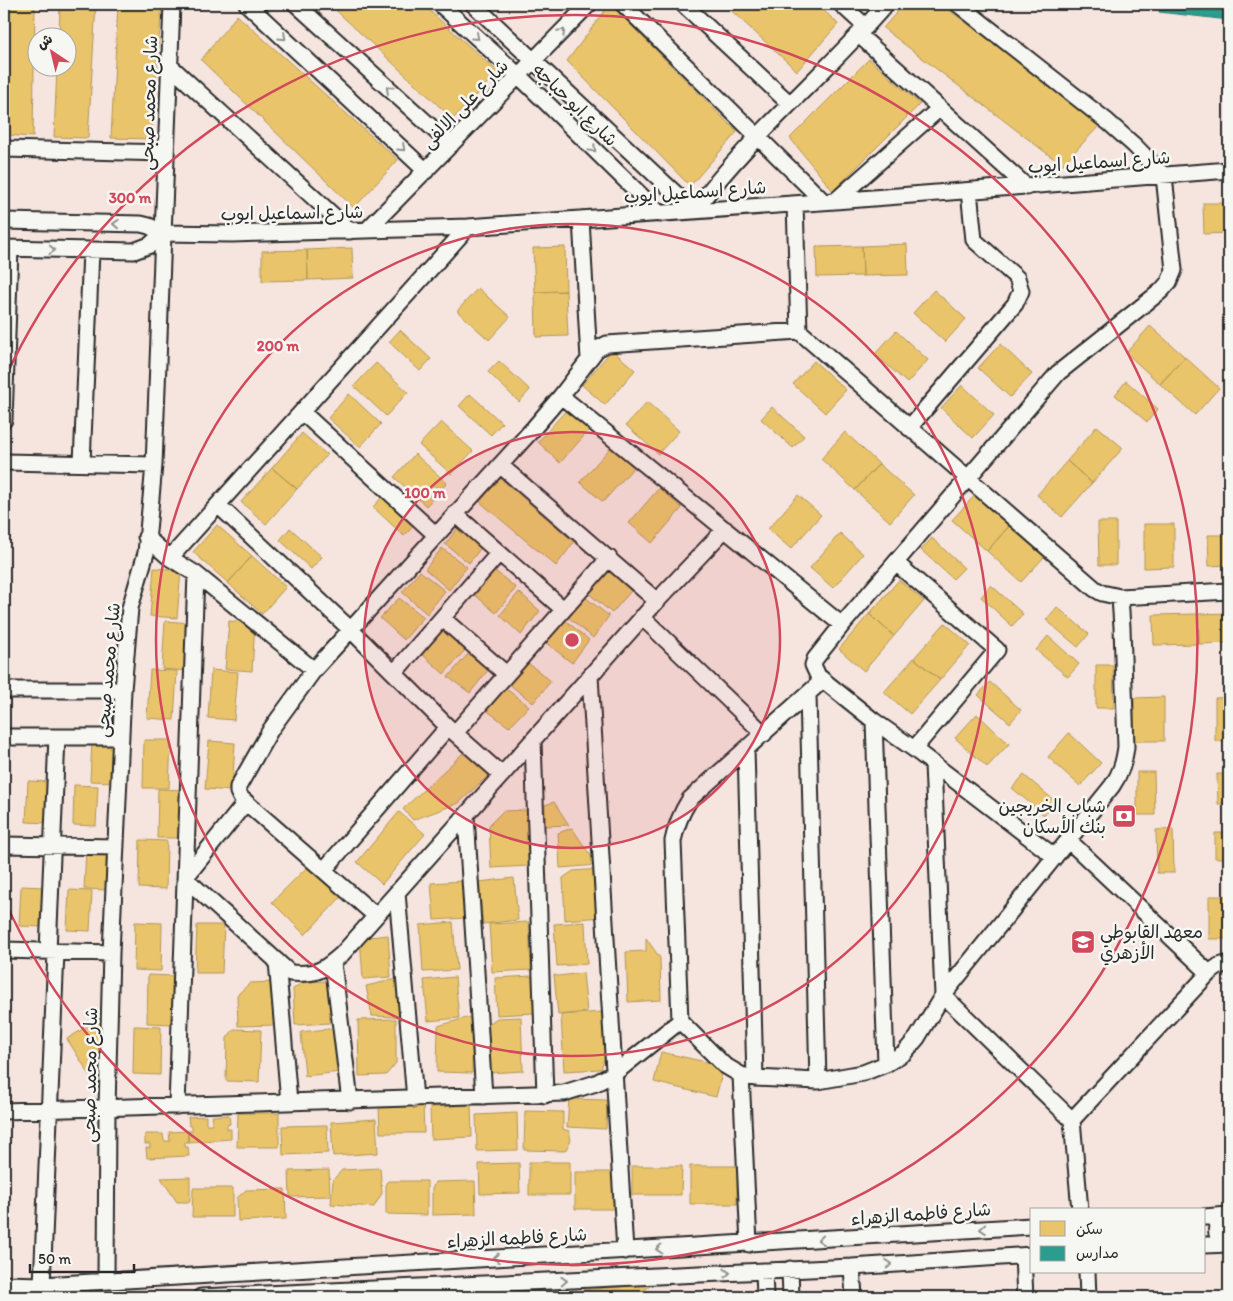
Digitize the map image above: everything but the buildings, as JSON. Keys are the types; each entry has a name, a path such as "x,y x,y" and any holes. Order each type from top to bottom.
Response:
{"street":[{"name":"شارع محمد صبحى","path":"106,1281 107,1108 111,953 121,737 130,608 146,553 154,465 172,4"},
{"path":"247,4 426,171"},
{"path":"296,4 451,145"},
{"name":"شارع ابو حباجه","path":"440,4 519,76 660,214"},
{"name":"شارع على الالفى","path":"368,230 589,4"},
{"path":"623,4 758,137 829,202 940,108"},
{"path":"683,4 790,104"},
{"path":"841,4 862,31 940,108 1027,187"},
{"path":"694,211 706,194 758,137 886,4"},
{"path":"958,4 1108,122 1164,176 1174,270 1169,282 1161,292 1058,373 842,625 815,659 814,671 874,721 914,749 1055,857"},
{"name":"شارع ابو حباجه","path":"477,5 694,211"},
{"path":"169,65 350,231"},
{"path":"4,149 166,154"},
{"name":"شارع اسماعيل ايوب","path":"163,234 232,234 468,227 829,202 1229,170"},
{"path":"909,428 1015,304 1021,291 1017,278 974,240 969,191"},
{"path":"795,204 799,331"},
{"path":"581,219 589,359"},
{"path":"4,221 141,224 163,234 150,245 134,251 7,248 4,420"},
{"path":"170,558 468,227"},
{"path":"82,463 91,251"},
{"path":"376,916 246,802 238,792 238,787 271,729 314,670 561,396 597,349 616,343 799,331 1095,589 1111,596 1120,597 1229,590"},
{"path":"561,396 842,625"},
{"path":"302,412 436,535"},
{"path":"4,462 154,465"},
{"path":"500,465 657,600"},
{"path":"218,504 350,629 451,730 502,775"},
{"path":"455,514 564,609"},
{"path":"184,878 290,973 308,974 321,970 333,963 657,600 725,529"},
{"path":"146,537 170,558 196,574 314,670"},
{"path":"394,672 499,553"},
{"path":"324,870 451,730 506,674 609,558"},
{"path":"896,563 997,650 914,749"},
{"path":"177,1106 196,574"},
{"path":"823,680 690,799 676,826 673,840 680,1021 724,1065 748,1076 818,1081 863,1073 886,1064 904,1052 917,1038 942,995 1120,774 1124,761 1126,729 1120,597"},
{"path":"642,617 764,734"},
{"path":"442,618 506,674"},
{"path":"590,676 626,1251"},
{"path":"4,690 124,690"},
{"path":"808,695 818,1081"},
{"path":"874,721 886,1064"},
{"path":"4,737 121,737"},
{"path":"42,1285 49,1110 52,846 57,737"},
{"path":"533,740 545,1094"},
{"path":"746,749 749,1244"},
{"path":"933,764 942,995 1072,1120 1080,1208"},
{"path":"184,878 246,802"},
{"path":"466,816 484,1096"},
{"path":"1068,840 1210,973"},
{"path":"4,845 116,847"},
{"path":"397,893 415,1098"},
{"path":"4,950 111,953"},
{"path":"277,961 289,1102"},
{"path":"333,963 350,1100"},
{"path":"1072,1120 1210,973 1219,966 1229,963"},
{"path":"4,1111 564,1093 596,1083 615,1073 680,1021"},
{"path":"1206,1216 1226,1215"},
{"path":"1226,1215 1218,1222 1216,1228 1216,1234 1226,1244"},
{"name":"شارع فاطمه الزهراء","path":"4,1284 42,1285 1030,1226"},
{"path":"1206,1245 1226,1244"},
{"path":"585,1253 586,1280"},
{"path":"201,1297 444,1292 586,1280 852,1267 1027,1255 1025,1297"},
{"path":"852,1267 854,1297"},
{"path":"790,1269 791,1297"},
{"path":"764,1271 765,1297"},
{"path":"1087,1274 1088,1297"}],"place":[{"name":"شباب الخريجين بنك الأسكان","path":"1124,816"},
{"name":"معهد القابوطي الأزهري","path":"1083,942"}]}
